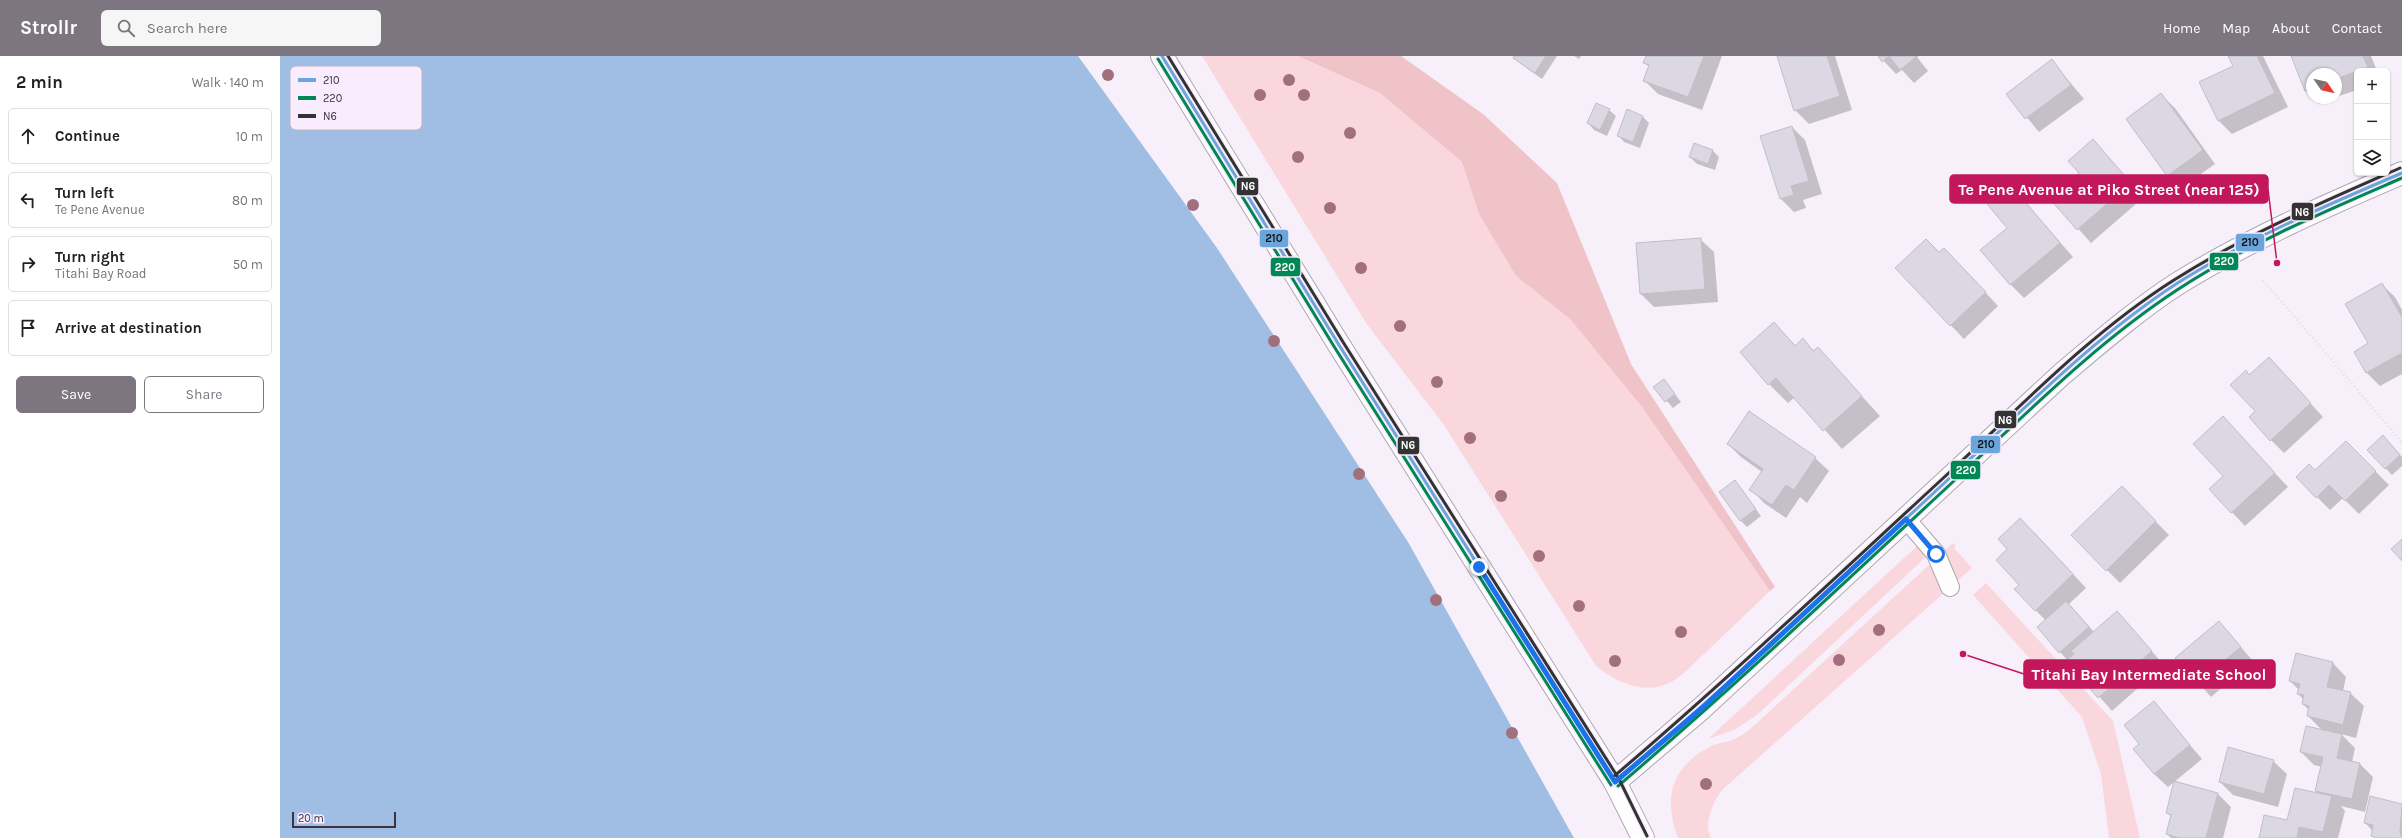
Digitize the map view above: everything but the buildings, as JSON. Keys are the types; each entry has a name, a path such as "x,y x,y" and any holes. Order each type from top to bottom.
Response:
{"street":[{"path":"1162,56 1340,345 1615,782 1643,838"},
{"path":"1615,782 1702,708 2062,374 2176,285 2247,243 2402,173"}],"lane":[{"path":"1906,519 1936,554 1950,587"}],"path":[{"path":"2263,280 2402,442"}],"shaded area":[{"path":"1202,56 1298,56 1380,93 1462,162 1479,214 1516,276 1570,319 1642,407 1770,591 1679,677 1660,686 1650,688 1640,687 1621,682 1596,666 1444,425 1366,323"},
{"path":"1298,56 1401,56 1483,114 1557,183 1631,364 1775,587 1770,591 1642,407 1570,319 1516,276 1479,214 1462,162 1380,93"},
{"path":"1953,543 1956,546 1954,548 1972,568 1722,790 1710,813 1708,826 1711,838 1678,838 1673,823 1671,796 1674,784 1687,763 1697,754 1711,746 1732,740 1748,731"},
{"path":"1917,546 1928,555 1757,715 1734,730 1708,739"},
{"path":"1986,583 2113,721 2140,838 2109,838 2101,774 2082,717 1973,595"}],"water":[{"path":"280,56 1078,56 1217,248 1408,542 1574,838 280,838"}],"transit line":[{"name":"210","path":"1162,56 1339,345 1615,782"},
{"name":"N6","path":"1168,56 1343,342 1619,779 1647,836"},
{"name":"220","path":"1158,59 1335,348 1611,785"},
{"name":"N6","path":"1612,778 1783,626 2059,370 2115,322 2174,280 2228,248 2285,220 2400,168"},
{"name":"210","path":"1615,782 1786,630 2061,374 2117,327 2176,284 2230,252 2315,211 2402,173"},
{"name":"220","path":"1618,786 1789,634 2036,404 2118,333 2177,290 2231,258 2287,229 2402,178"}],"place":[{"name":"Te Pene Avenue at Piko Street (near 125)","path":"2277,263"},
{"name":"Titahi Bay Intermediate School","path":"1963,654"}],"route":[{"path":"1479,567 1615,782 1702,708 1906,519 1936,554"}]}
